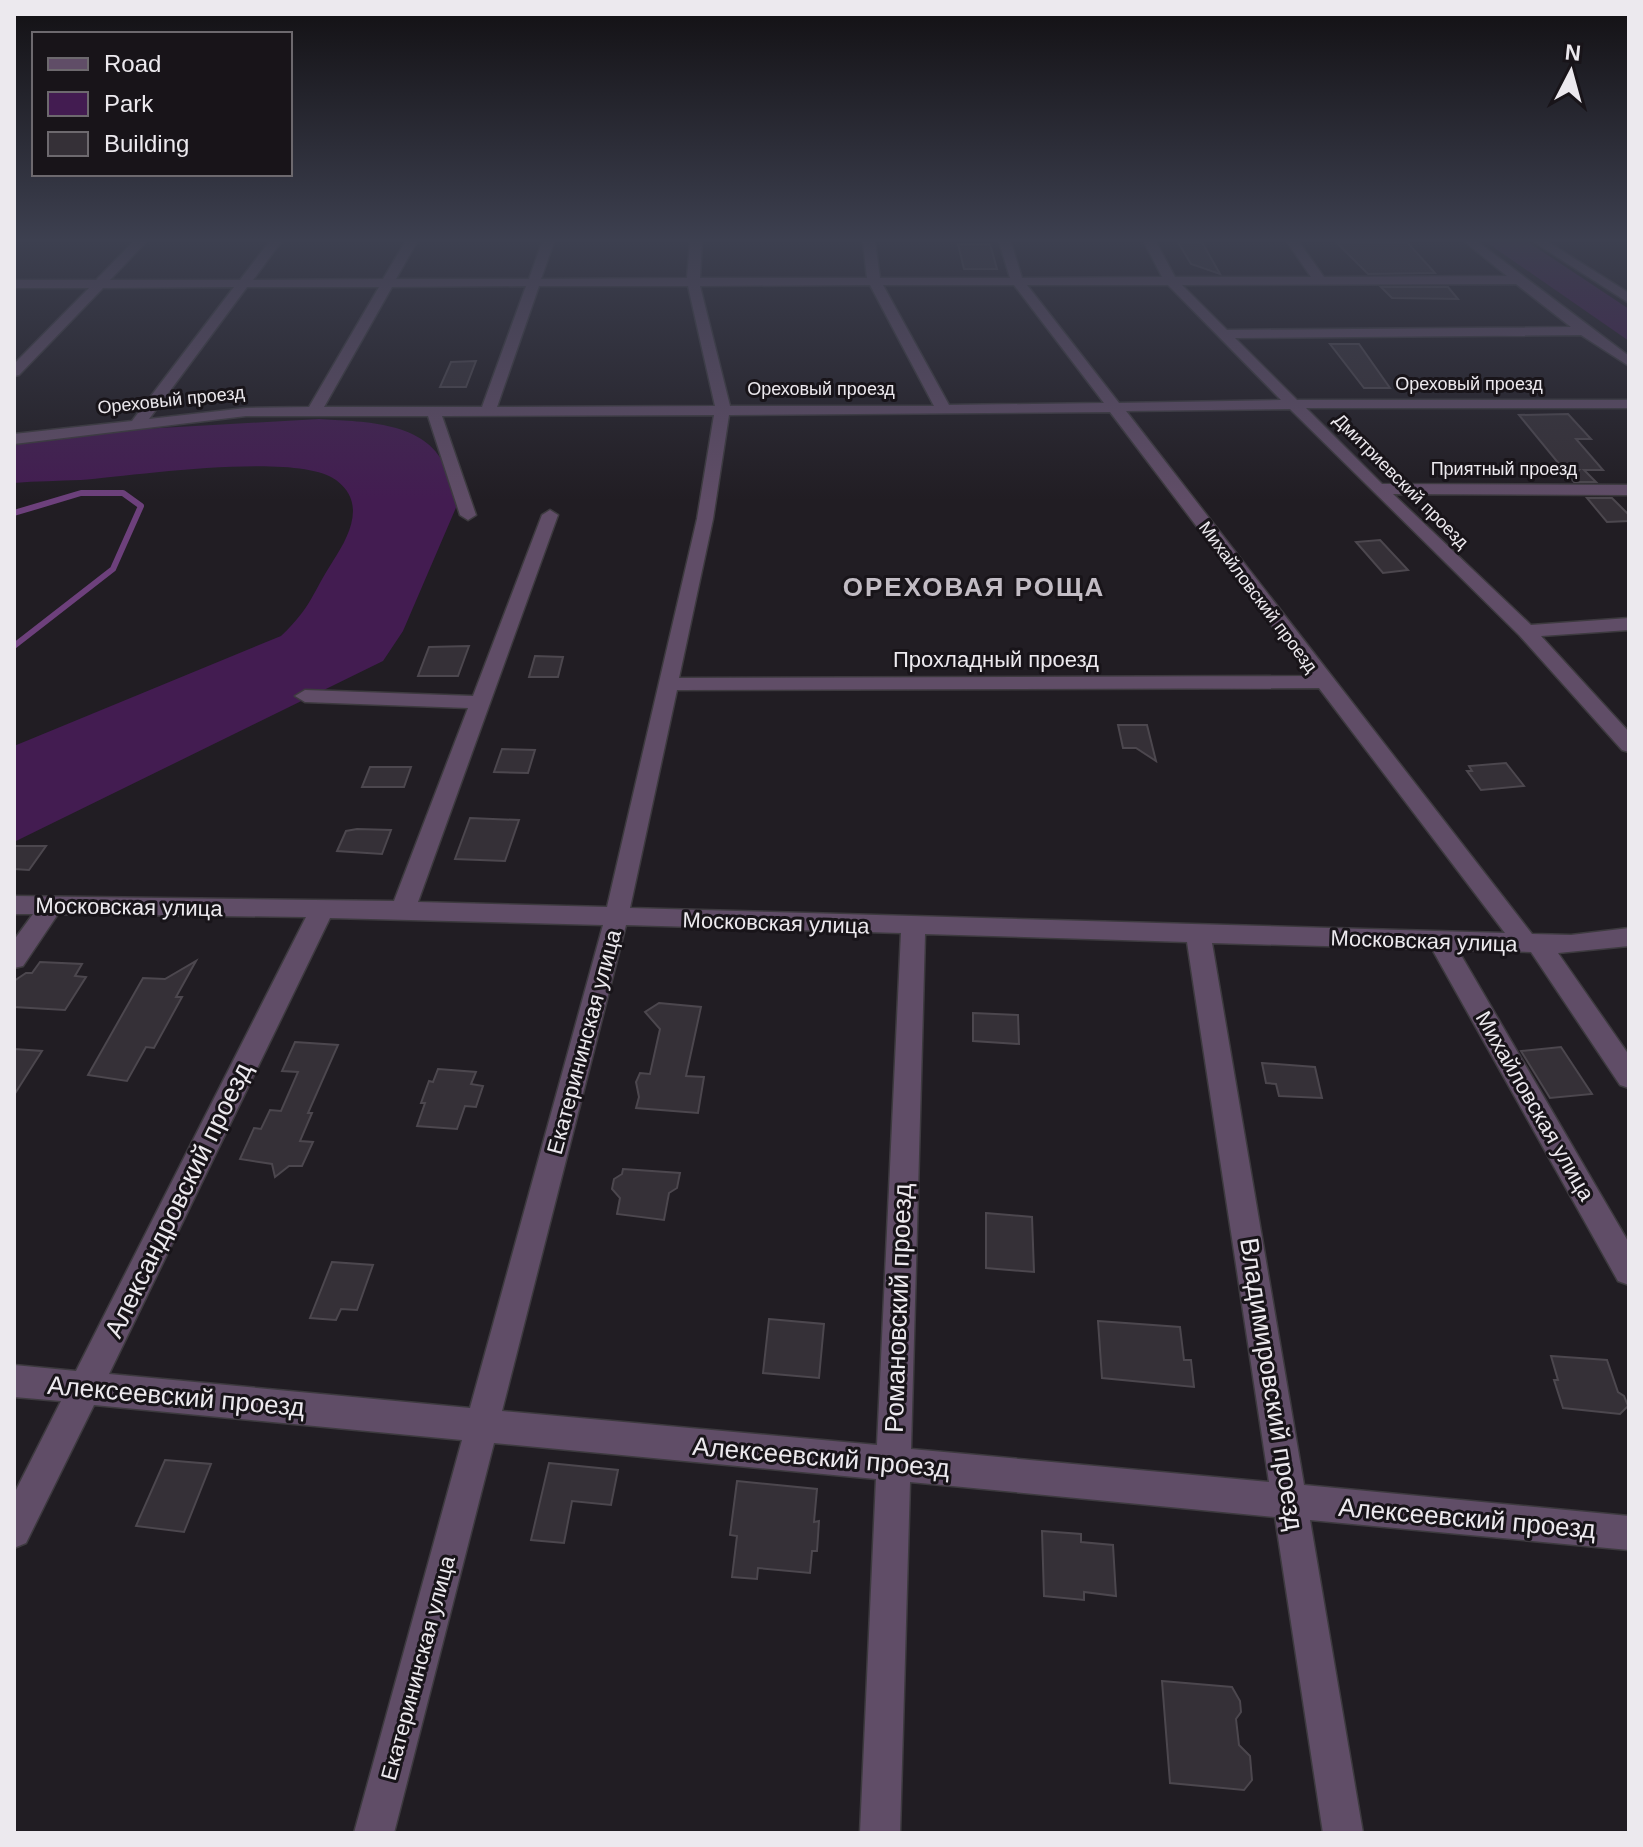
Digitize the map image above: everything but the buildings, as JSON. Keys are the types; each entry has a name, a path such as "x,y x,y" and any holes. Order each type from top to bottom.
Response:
{"street":[{"path":"14,372 56,328"},
{"path":"138,423 208,328"},
{"path":"315,410 361,328"},
{"path":"488,411 518,328"},
{"name":"Екатерининская улица","path":"374,1833 616,919 669,684 705,519 723,408 704,328"},
{"path":"900,328 944,410"},
{"name":"Михайловский проезд","path":"1053,328 1323,682 1532,943"},
{"name":"Дмитриевский проезд","path":"1221,328 1378,489 1526,631 1629,745"},
{"path":"1581,328 1629,362"},
{"path":"1227,334 1584,331"},
{"name":"Ореховый проезд","path":"14,439 246,412 315,410 944,410 1111,405 1629,404"},
{"path":"433,410 468,515"},
{"name":"Приятный проезд","path":"1378,489 1629,490"},
{"path":"403,910 550,515"},
{"path":"1526,631 1629,624"},
{"name":"Прохладный проезд","path":"669,684 1323,682"},
{"path":"305,696 481,702"},
{"name":"Московская улица","path":"14,905 403,910 616,919 1571,944 1629,937"},
{"path":"14,959 52,905"},
{"name":"Александровский проезд","path":"14,1531 321,911"},
{"name":"Романовский проезд","path":"880,1833 913,927"},
{"name":"Владимировский проезд","path":"1198,934 1343,1833"},
{"name":"Михайловская улица","path":"1440,941 1629,1271"},
{"path":"1532,943 1629,1077"},
{"name":"Алексеевский проезд","path":"14,1381 1629,1533"}],"green space":[{"path":"1611,328 1629,328 1629,341"},
{"path":"319,419 388,426 420,438 433,448 443,462 458,503 403,631 383,661 14,842 14,746 281,636 305,608 339,551 349,530 353,509 351,499 336,480 316,472 287,467 213,468 14,483 14,441 108,431"}],"waterway":[{"path":"14,513 81,493 123,493 141,506 113,569 14,646"}],"district":[{"name":"ОРЕХОВАЯ РОЩА","path":"974,587"}]}
